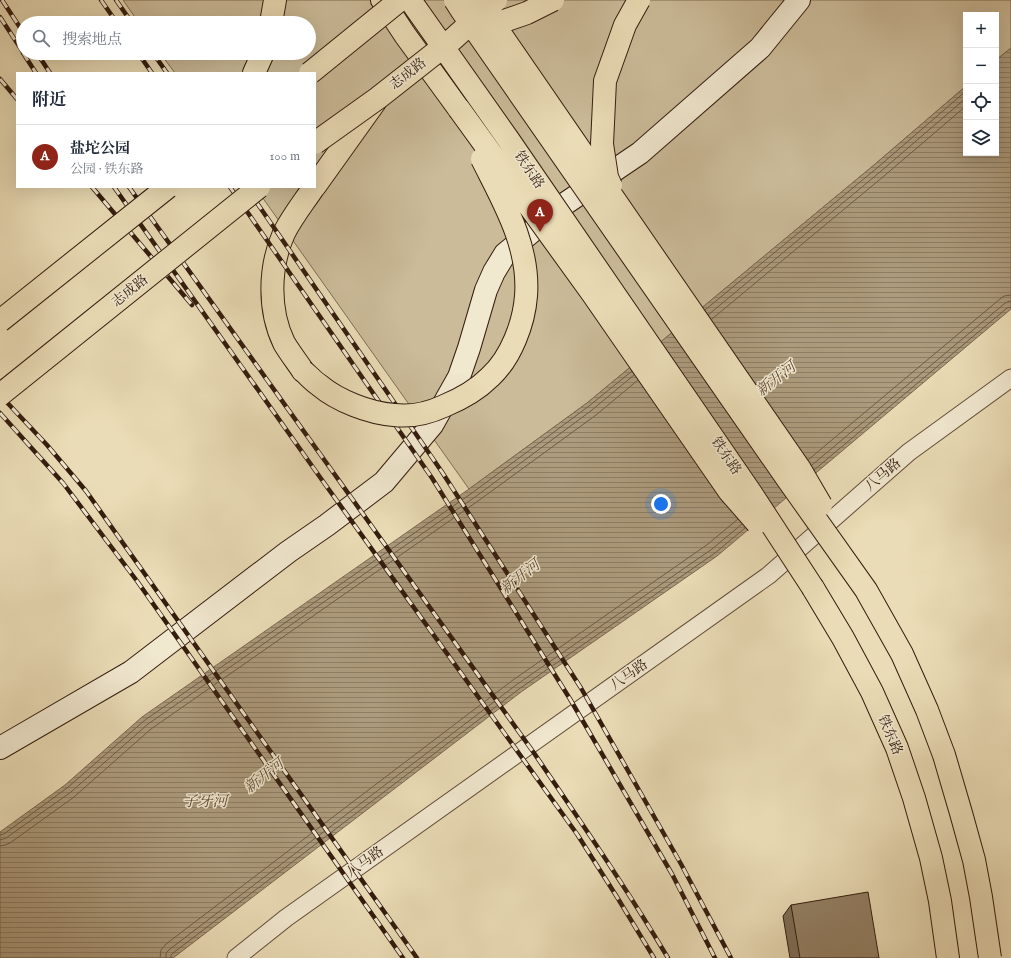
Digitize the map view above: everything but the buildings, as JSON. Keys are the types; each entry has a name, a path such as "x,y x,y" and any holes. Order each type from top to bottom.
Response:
{"highway":[{"path":"272,16 275,0"},
{"path":"371,0 405,35"},
{"path":"382,0 405,35 592,293 729,491 813,588"},
{"path":"311,72 400,0"},
{"name":"铁东路","path":"410,0 508,139 747,486 844,638 872,692 897,748 914,798 931,858 940,901 948,958"},
{"path":"455,0 783,474 866,590"},
{"path":"477,0 800,469 836,531 866,590 902,654 927,710 944,755 961,813 974,860 990,958"},
{"name":"志成路","path":"316,142 378,98 453,39 496,0"},
{"path":"453,39 527,13 553,0"},
{"path":"619,208 607,177 602,144 605,81 625,25 639,0"},
{"path":"254,72 260,60"},
{"path":"316,185 378,98"},
{"path":"314,188 291,220 284,234 275,265 272,288 274,311 280,333 292,355 304,371 319,386 335,397 375,411 394,415 412,415 432,412 453,403 474,391 491,377 506,358 523,319 526,295 524,262 516,231 509,212 496,188 459,109"},
{"path":"0,321 167,188"},
{"name":"志成路","path":"0,395 258,188"}],"street":[{"path":"0,748 131,672 288,552 384,482 432,425 459,377 486,290 494,272 505,254 566,203 640,153 760,48 799,0"},
{"name":"八马路","path":"236,958 286,918 769,575 909,452 1011,378"}],"shaded area":[{"path":"123,0 1011,0 1011,48 999,58 999,12 963,12 963,89 874,165 587,403 469,489 256,188 316,188 316,72 174,72 165,60 316,60 316,16 134,16"}],"water":[{"name":"子牙河","path":"1011,48 1011,309 717,556 521,692 173,958 0,958 0,832 65,785 142,717 469,489 587,403 874,165 963,89 963,156 999,156 999,58"}],"railway":[{"path":"2,0 16,21"},
{"path":"101,0 112,16"},
{"path":"116,0 127,16"},
{"path":"0,17 16,41"},
{"path":"28,60 35,72"},
{"path":"42,60 49,72"},
{"path":"143,60 151,72"},
{"path":"158,60 166,72"},
{"path":"0,79 16,98"},
{"path":"93,188 192,305"},
{"path":"115,188 322,480 577,834 654,958"},
{"path":"130,188 534,753 586,829 668,958"},
{"path":"231,188 432,478 570,699 672,874 715,958"},
{"path":"247,188 442,472 581,688 681,864 731,958"},
{"path":"0,395 47,445 86,491 417,958"},
{"path":"0,413 63,483 137,581 403,958"}],"place":[{"name":"盐坨公园","path":"540,232"}],"water label":[{"name":"新开河","path":"776,379"},
{"name":"新开河","path":"520,577"},
{"name":"新开河","path":"264,776"}]}
